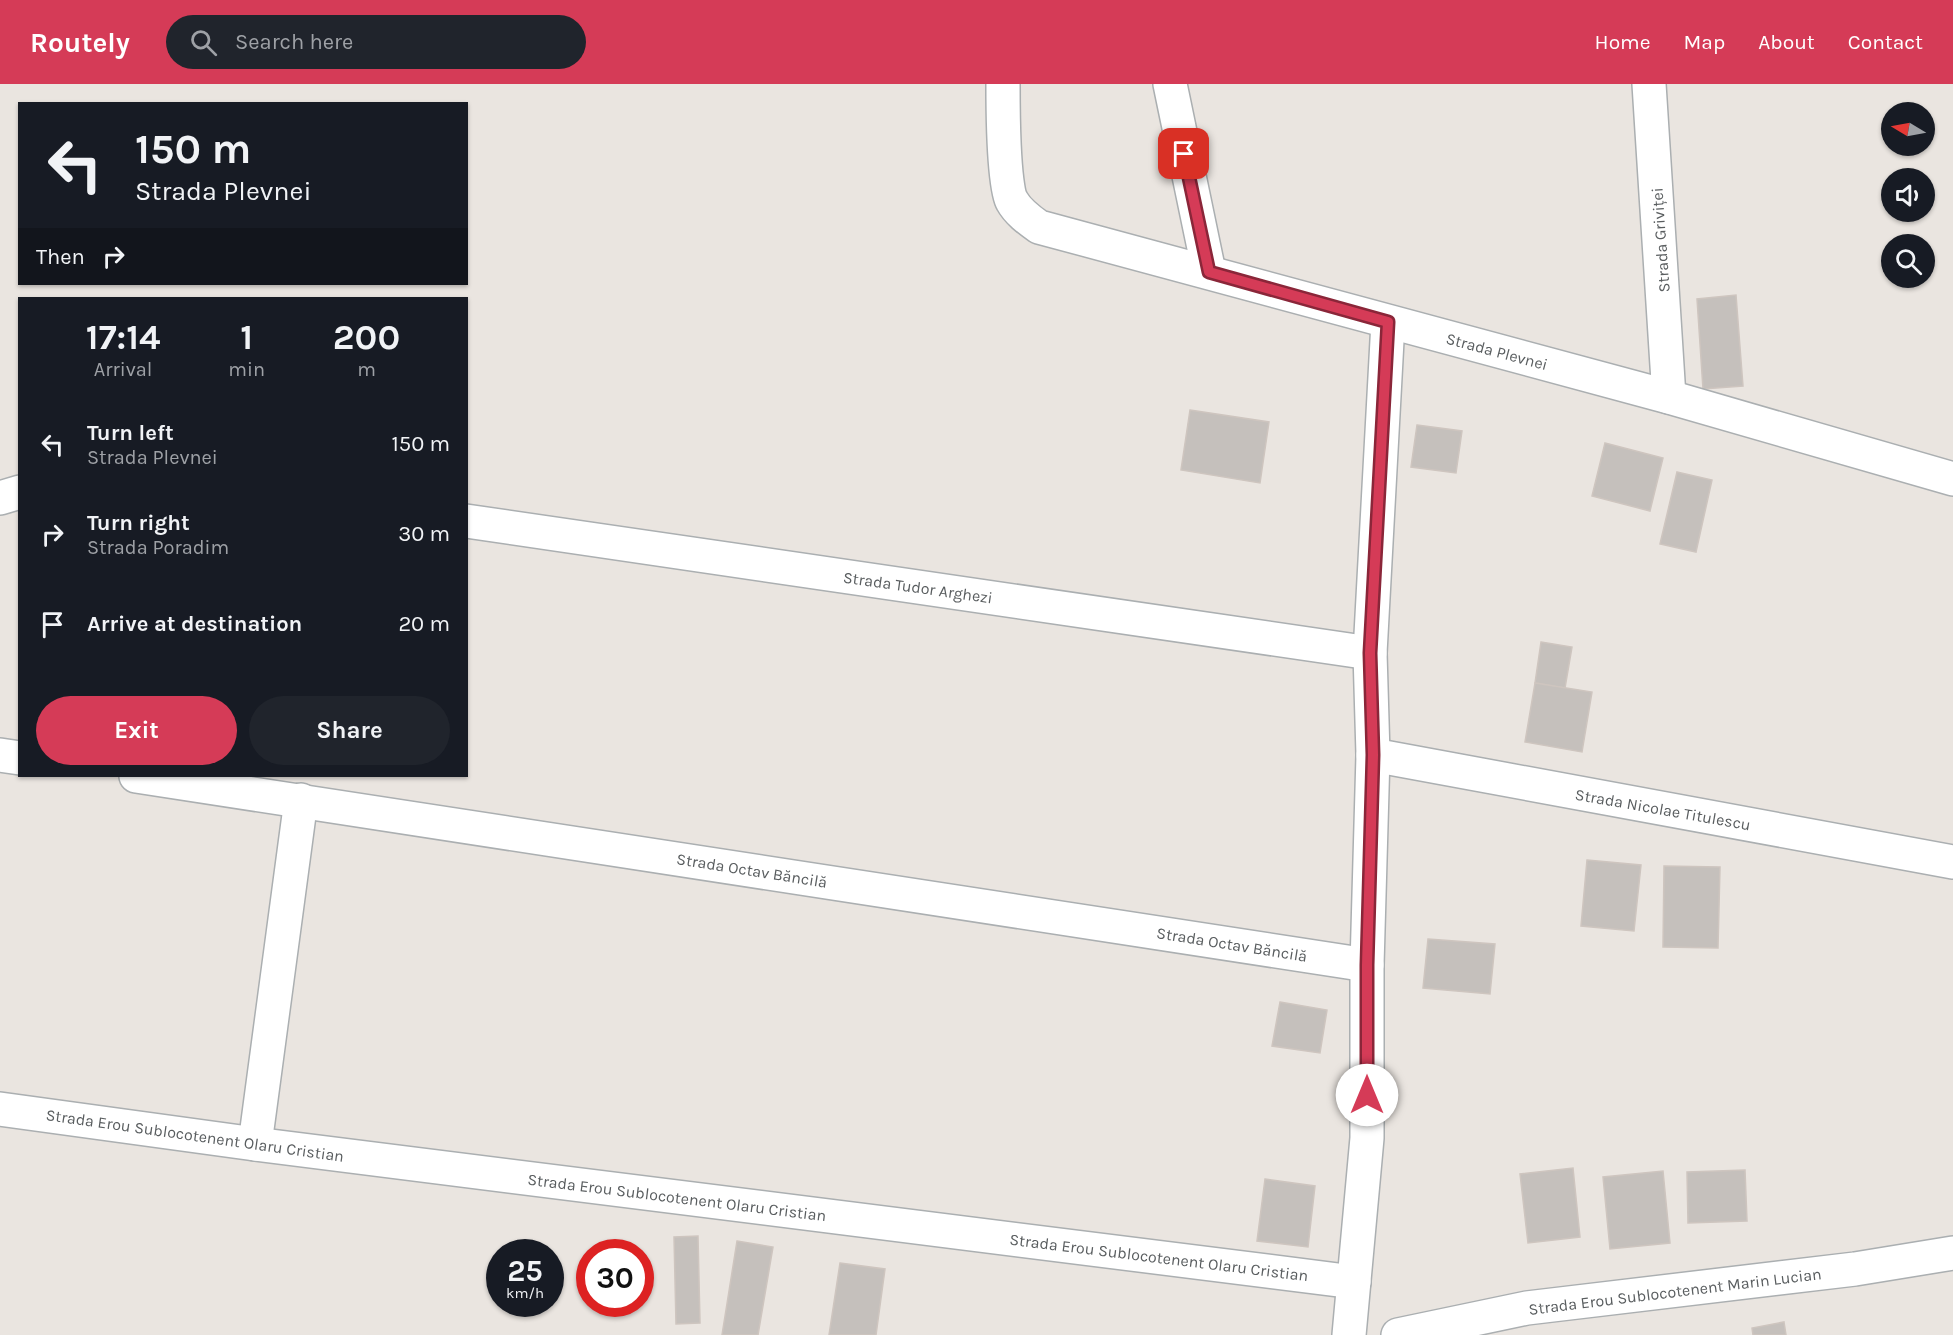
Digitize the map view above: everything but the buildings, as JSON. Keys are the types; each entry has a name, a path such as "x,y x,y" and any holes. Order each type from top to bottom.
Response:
{"street":[{"name":"Strada Plevnei","path":"1003,84 1007,170 1011,200 1021,213 1039,227 1669,397 1953,479"},
{"path":"1170,84 1209,272"},
{"name":"Strada Griviței","path":"1649,84 1669,397"},
{"path":"1349,1335 1367,1138 1367,965 1373,755 1370,653 1388,322"},
{"path":"0,498 18,493"},
{"name":"Strada Tudor Arghezi","path":"468,521 1370,653"},
{"path":"0,755 18,758"},
{"name":"Strada Nicolae Titulescu","path":"1373,755 1953,862"},
{"name":"Strada Octav Băncilă","path":"143,777 1367,965"},
{"path":"255,1143 301,800"},
{"name":"Strada Erou Sublocotenent Olaru Cristian","path":"0,1109 1354,1282"},
{"name":"Strada Erou Sublocotenent Marin Lucian","path":"1398,1335 1527,1308 1855,1269 1953,1253"}],"route":[{"path":"1184,154 1209,272 1388,322 1370,653 1373,755 1367,965 1367,1095"}]}
